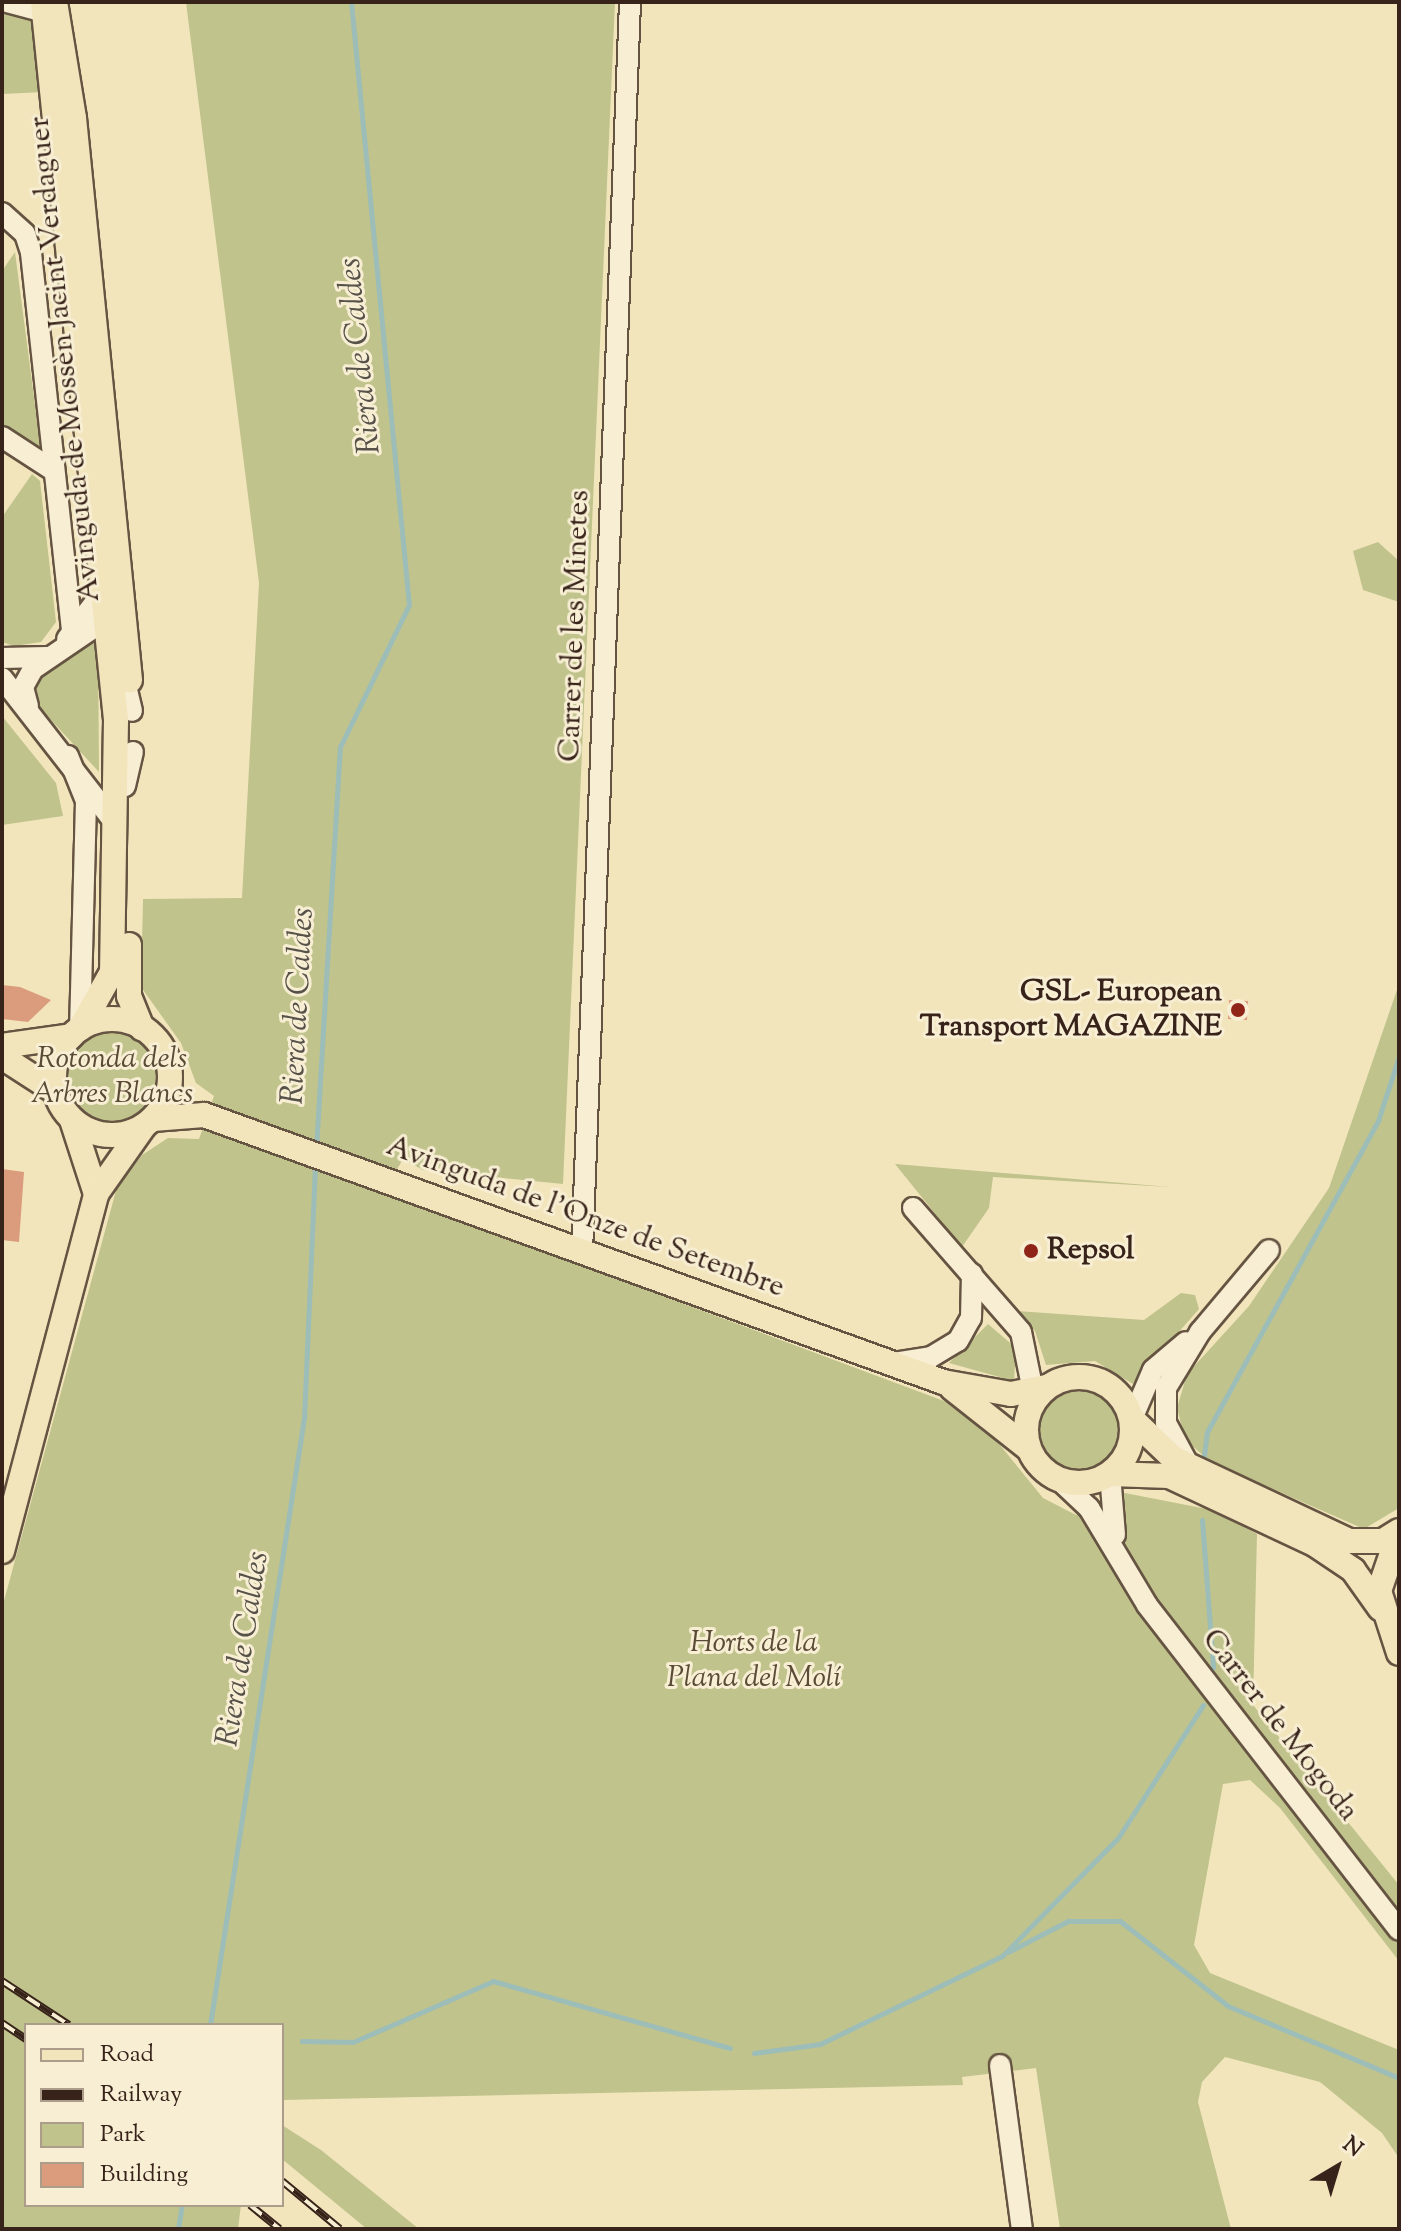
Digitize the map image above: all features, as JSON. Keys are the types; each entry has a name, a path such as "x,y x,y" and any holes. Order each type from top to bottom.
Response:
{"main road":[{"name":"Avinguda de Mossèn Jacint Verdaguer","path":"47,5 106,588 118,820 112,972 100,1004 75,1033"},
{"name":"Avinguda de Mossèn Jacint Verdaguer","path":"47,5 74,118 132,711 128,973 142,1028"},
{"path":"2,1046 75,1033 111,1019 142,1028 164,1052 170,1073 204,1115"},
{"path":"55,1091 55,1067 75,1033"},
{"path":"2,1057 55,1091 72,1120 96,1194"},
{"path":"2,1551 96,1194 148,1122 170,1073"},
{"name":"Avinguda de l'Onze de Setembre","path":"148,1122 204,1115 943,1382 1040,1389"},
{"path":"72,1120 100,1134 148,1122"},
{"path":"1399,1532 1383,1541 1349,1541 1192,1468 1154,1445 1132,1419 1116,1390 1100,1380 1063,1378 1040,1389 1027,1418 1029,1449 1057,1478 1082,1483 1110,1474 1169,1476 1316,1545 1353,1570 1380,1608 1399,1653"},
{"name":"Avinguda de l'Onze de Setembre","path":"943,1382 1029,1449"},
{"path":"1110,1474 1128,1452 1132,1419"},
{"path":"1380,1608 1381,1572 1399,1532"}],"street":[{"path":"7,2 47,5"},
{"name":"Carrer de les Minetes","path":"582,1252 630,2"},
{"name":"Avinguda de Mossèn Jacint Verdaguer","path":"2,213 25,234 72,632"},
{"path":"2,437 51,469"},
{"name":"Avinguda de Mossèn Jacint Verdaguer","path":"28,706 25,680 52,655 106,588"},
{"path":"2,658 52,655 108,627"},
{"name":"Avinguda de Mossèn Jacint Verdaguer","path":"108,627 132,711"},
{"path":"2,678 28,706 118,820"},
{"name":"Avinguda de Mossèn Jacint Verdaguer","path":"118,820 133,752"},
{"path":"68,756 86,801 75,1033"},
{"path":"913,1208 972,1274 1027,1343 1040,1389"},
{"path":"1192,1468 1173,1443 1165,1404 1172,1373 1200,1332 1269,1250"},
{"path":"889,1363 931,1357 958,1341 971,1318 972,1274"},
{"path":"1132,1419 1153,1370 1200,1332"},
{"name":"Carrer de Mogoda","path":"1110,1474 1106,1501 1119,1555"},
{"name":"Carrer de Mogoda","path":"1057,1478 1089,1508 1147,1605 1399,1930"},
{"path":"1000,2065 1022,2229"}],"green space":[{"name":"Horts de la Plana del Molí","path":"186,2 615,2 563,1184 423,1170 403,1159 384,1192 952,1404 987,1429 1043,1498 1076,1515 1125,1493 1212,1510 1257,1534 1253,1705 1399,1885 1399,1961 1280,1808 1250,1780 1223,1784 1194,1945 1210,1973 1399,2050 1399,2158 1382,2133 1320,2082 1225,2057 1202,2082 1198,2102 1231,2229 1060,2229 1036,2068 962,2077 963,2085 284,2100 284,2023 24,2023 24,2207 241,2207 238,2229 2,2229 2,1608 117,1187 142,1155 168,1138 199,1139 214,1096 196,1083 181,1043 141,987 143,899 242,898 259,583"},
{"path":"2,10 35,20 44,92 2,94"},
{"path":"15,252 41,451 2,426 2,271"},
{"path":"32,474 40,481 56,622 41,642 14,646 2,642 2,517"},
{"path":"1378,542 1399,561 1399,602 1363,590 1353,551"},
{"path":"89,640 98,646 99,772 28,695 32,681"},
{"path":"2,716 56,783 63,816 2,825"},
{"path":"1399,984 1399,1508 1364,1529 1209,1461 1185,1439 1177,1408 1187,1374 1249,1306 1329,1188"},
{"name":"Rotonda dels Arbres Blancs","path":"112,1020 144,1029 160,1045 169,1077 160,1109 144,1125 112,1134 80,1125 64,1109 55,1077 64,1045 80,1029"},
{"path":"895,1164 1170,1187 993,1177 989,1208 962,1247"},
{"path":"1181,1293 1195,1295 1199,1309 1133,1384 1095,1361 1046,1365 1035,1331 1017,1311 1144,1320"},
{"path":"988,1324 1016,1348 1014,1381 949,1363"},
{"path":"1079,1376 1099,1380 1117,1391 1128,1409 1132,1429 1128,1449 1117,1467 1099,1478 1079,1482 1059,1478 1041,1467 1030,1449 1026,1429 1030,1409 1041,1391 1059,1380"},
{"path":"284,2126 321,2150 419,2229 367,2229 284,2161"}],"building":[{"path":"2,985 20,987 51,1000 28,1022 2,1019"},
{"name":"GSL- European Transport MAGAZINE","path":"1229,1000 1248,1001 1247,1020 1228,1019"},
{"path":"2,1169 24,1172 19,1242 2,1240"}],"waterway":[{"name":"Riera de Caldes","path":"316,1149 340,747 409,605 351,2"},
{"path":"1204,1456 1207,1432 1378,1121 1399,1056"},
{"name":"Riera de Caldes","path":"210,2023 304,1418 315,1163"},
{"path":"1202,1520 1213,1668"},
{"path":"754,2053 820,2044 1002,1956 1118,1838 1203,1705"},
{"path":"1008,1952 1068,1921 1120,1921 1228,2006 1399,2078"},
{"path":"302,2041 353,2042 493,1981 730,2048"},
{"name":"Riera de Caldes","path":"178,2229 182,2207"}],"railway":[{"path":"2,1981 66,2023"},
{"path":"2,2023 24,2038"},
{"path":"284,2183 340,2229"},
{"path":"252,2207 280,2229"}],"place":[{"name":"GSL- European Transport MAGAZINE","path":"1238,1010"},
{"name":"Repsol","path":"1031,1251"}]}
